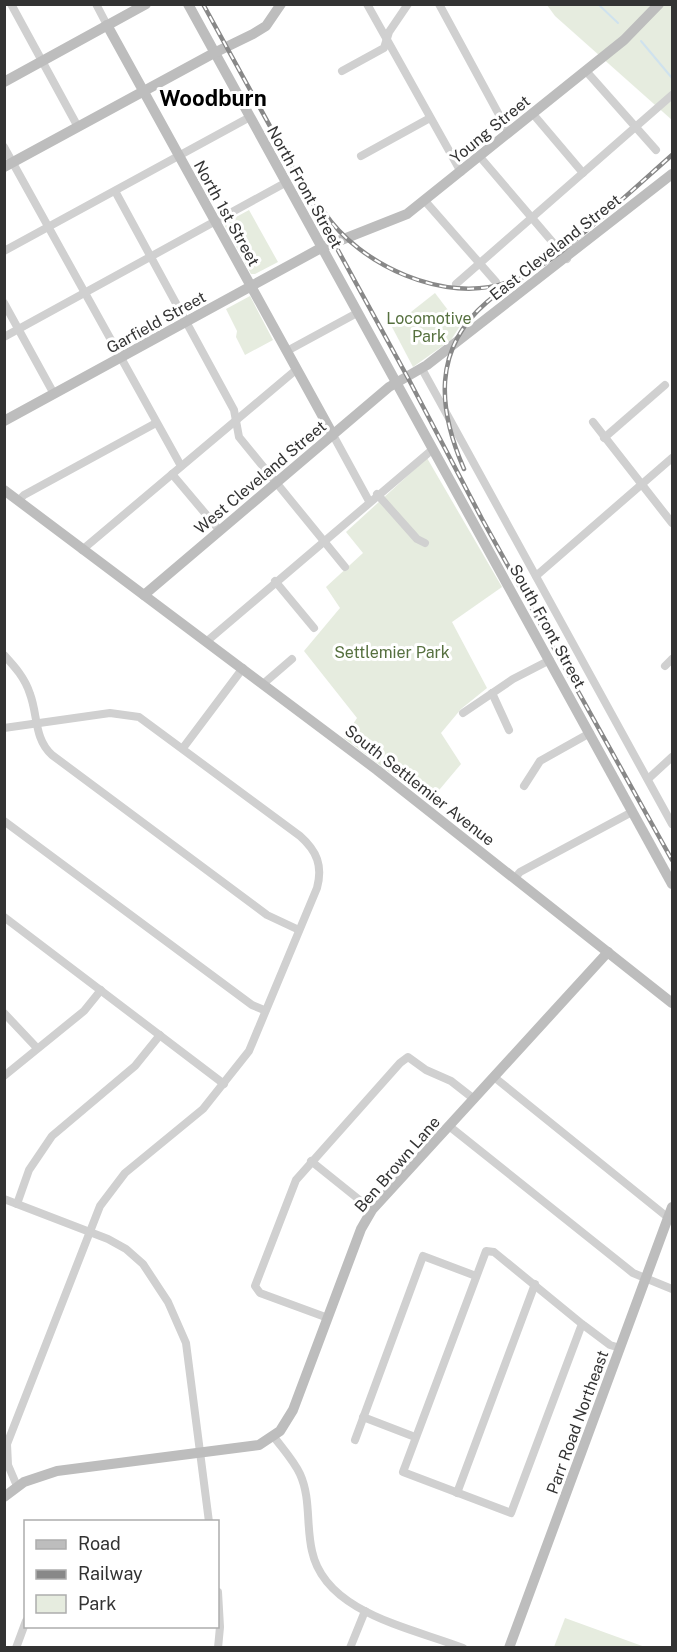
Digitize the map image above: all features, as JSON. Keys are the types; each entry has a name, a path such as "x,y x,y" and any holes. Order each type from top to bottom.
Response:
{"street":[{"path":"11,4 78,127"},
{"name":"North 1st Street","path":"96,4 333,435"},
{"path":"4,82 146,4"},
{"name":"North Front Street","path":"188,4 396,383"},
{"path":"9,165 263,28 281,4"},
{"path":"367,4 461,172"},
{"path":"342,71 384,48 389,33 408,4"},
{"path":"439,4 509,133"},
{"name":"Young Street","path":"321,248 394,220 425,201 631,34 659,4"},
{"path":"586,71 656,150"},
{"path":"456,284 672,95"},
{"path":"533,114 583,173"},
{"path":"4,251 250,117"},
{"path":"361,156 430,118"},
{"path":"4,147 9,165 48,227 181,466"},
{"path":"480,157 567,259"},
{"name":"East Cleveland Street","path":"396,383 422,369 567,259 672,174"},
{"path":"4,337 285,183"},
{"path":"115,191 234,410 239,437 345,567"},
{"path":"425,201 496,282"},
{"name":"Garfield Street","path":"4,421 321,248"},
{"path":"4,303 54,394"},
{"path":"286,351 357,313"},
{"path":"82,550 297,369"},
{"path":"422,369 672,824"},
{"name":"West Cleveland Street","path":"144,595 396,383"},
{"name":"South Front Street","path":"396,383 672,884"},
{"path":"604,438 665,385"},
{"path":"593,422 672,523"},
{"path":"18,501 24,495 156,423"},
{"path":"333,435 369,501"},
{"path":"206,642 433,448"},
{"path":"536,576 672,458"},
{"path":"172,474 220,531"},
{"name":"South Settlemier Avenue","path":"4,490 243,668 515,878 672,1003"},
{"path":"377,494 417,539 426,543"},
{"path":"275,581 314,628"},
{"path":"4,655 24,679 40,740 52,755 267,915 299,930"},
{"path":"263,684 292,659"},
{"path":"665,666 672,659"},
{"path":"463,713 492,693 550,660"},
{"path":"183,748 243,668"},
{"path":"492,693 509,730"},
{"path":"4,728 110,713 129,714 143,719 300,836 314,850 319,863 319,882 264,1010 249,1051 202,1109 114,1185 104,1199 7,1444 8,1465 17,1486"},
{"path":"524,786 540,761 590,733"},
{"path":"648,779 672,758"},
{"path":"515,878 520,872 632,812"},
{"path":"4,821 254,1007 264,1010"},
{"path":"4,917 224,1083"},
{"name":"Ben Brown Lane","path":"274,1437 290,1418 362,1229 372,1210 608,952"},
{"path":"4,1076 84,1011 101,990"},
{"path":"4,1013 37,1048"},
{"path":"17,1204 29,1170 52,1136 135,1066 160,1035"},
{"path":"328,1318 256,1290 255,1281 296,1180 400,1063 408,1057 426,1070 451,1081 474,1099"},
{"path":"494,1077 671,1215"},
{"path":"449,1126 633,1273 672,1289"},
{"path":"311,1161 372,1210"},
{"path":"4,1199 90,1232 126,1249 143,1264 174,1312 186,1343 209,1520"},
{"name":"Parr Road Northeast","path":"509,1647 671,1215"},
{"path":"582,1323 511,1513 403,1472 476,1276 488,1250 535,1284 610,1345 620,1348"},
{"path":"355,1440 423,1256 476,1276"},
{"path":"457,1492 535,1284"},
{"path":"363,1417 415,1437"},
{"path":"4,1497 17,1486 57,1471 259,1445 274,1437 294,1464 303,1483 311,1550 320,1574 338,1595 365,1611 463,1647"},
{"path":"218,1647 219,1610"},
{"path":"350,1647 365,1611"},
{"path":"16,1647 24,1626"}],"green space":[{"path":"547,5 670,5 672,7 672,120 555,16"},
{"path":"249,210 278,262 255,274 251,274 225,226 227,222"},
{"name":"Locomotive Park","path":"435,293 460,326 451,340 413,367 392,327"},
{"path":"250,296 273,340 245,355 226,309"},
{"name":"Settlemier Park","path":"427,458 502,587 452,622 487,688 461,709 441,733 461,764 429,802 344,738 357,718 304,651 340,608 326,587 363,553 346,532"},
{"path":"565,1618 645,1647 554,1647"}],"waterway":[{"path":"598,4 618,23"},
{"path":"641,41 672,78"}],"railway":[{"path":"203,4 408,378 482,519 672,860"},
{"path":"464,469 449,424 445,402 445,381 449,360 457,339 469,320 496,295 562,251 672,155"},
{"path":"324,212 339,231 359,249 381,264 406,276 432,284 458,288 484,288 508,282"}],"district":[{"name":"Woodburn","path":"213,98"}]}
